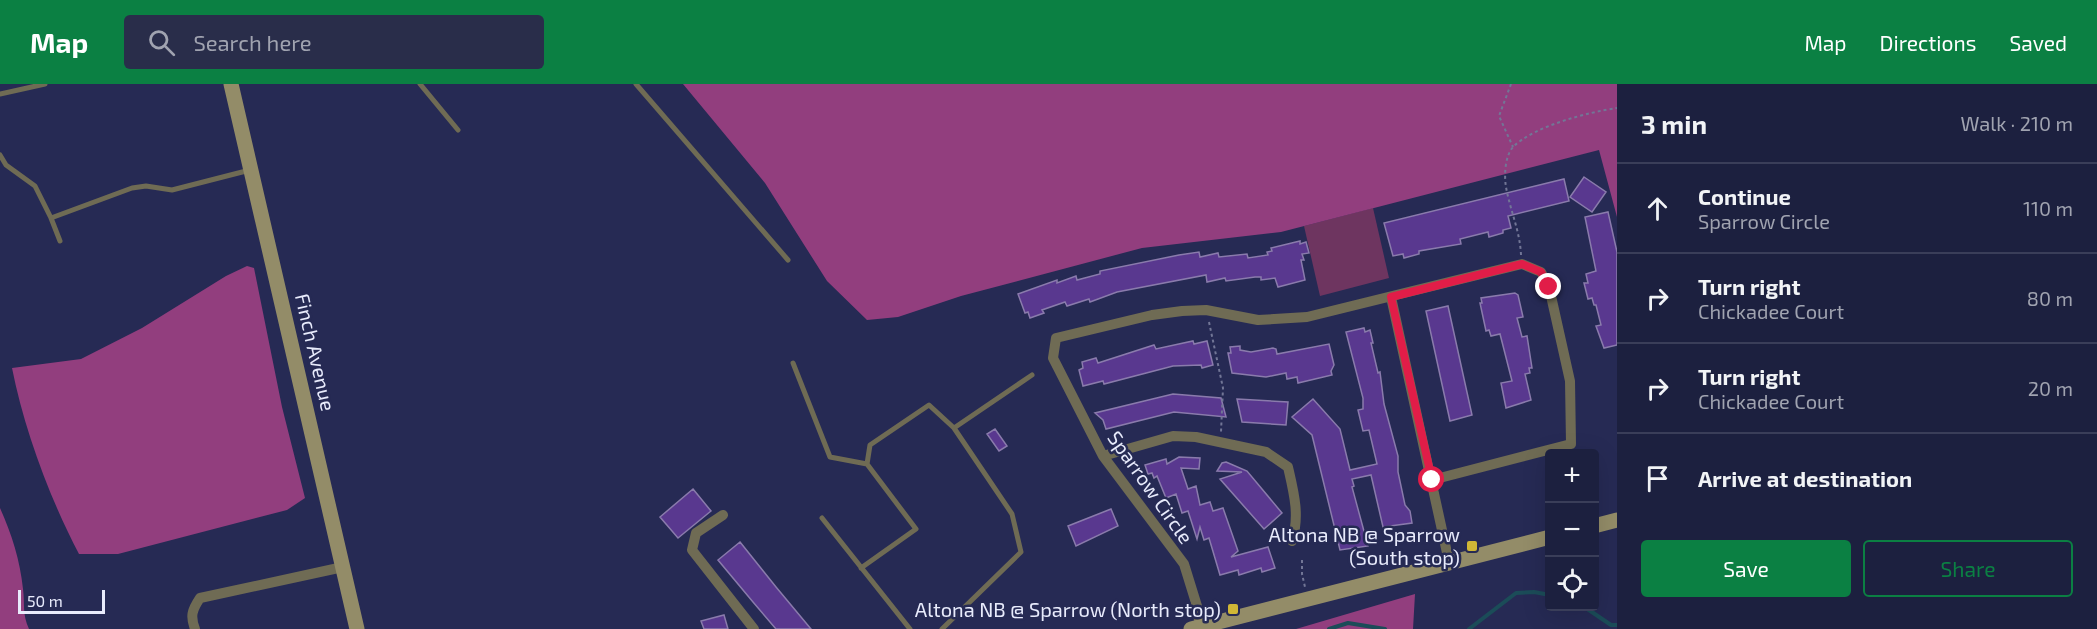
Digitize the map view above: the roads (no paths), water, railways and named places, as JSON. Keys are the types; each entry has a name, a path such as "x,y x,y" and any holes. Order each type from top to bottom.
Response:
{"main road":[{"name":"Finch Avenue","path":"231,84 357,629"},
{"path":"1599,525 1617,520"},
{"path":"1195,628 1545,538"}],"street":[{"name":"Sparrow Circle","path":"1195,628 1197,606 1184,564 1103,456 1053,358 1056,338 1152,315 1206,310 1258,320 1307,317 1522,264 1541,272 1549,287 1569,381 1571,444 1432,480"},
{"path":"1391,297 1449,562"},
{"path":"1103,456 1173,436 1220,441 1266,452 1288,467 1295,499 1297,525 1292,541"},
{"path":"723,515 696,533 692,550 754,629"},
{"path":"195,629 192,610 200,598 343,567"}],"lane":[{"path":"0,94 45,84"},
{"path":"420,84 458,130"},
{"path":"636,84 788,260"},
{"path":"0,155 6,165 34,186 60,241"},
{"path":"51,218 132,188 146,186 172,190 252,169"},
{"path":"793,363 830,457 867,464 916,529 861,568"},
{"path":"954,428 1032,375"},
{"path":"867,464 870,445 929,405 954,428 1012,514 1021,552 942,629"},
{"path":"822,518 910,629"}],"waterway":[{"path":"1469,629 1516,593 1545,594"},
{"path":"1590,611 1611,625 1617,625"},
{"path":"1329,629 1348,623 1385,629"}],"place":[{"name":"Altona NB @ Sparrow (South stop)","path":"1472,546"},
{"name":"Altona NB @ Sparrow (North stop)","path":"1233,609"}]}
